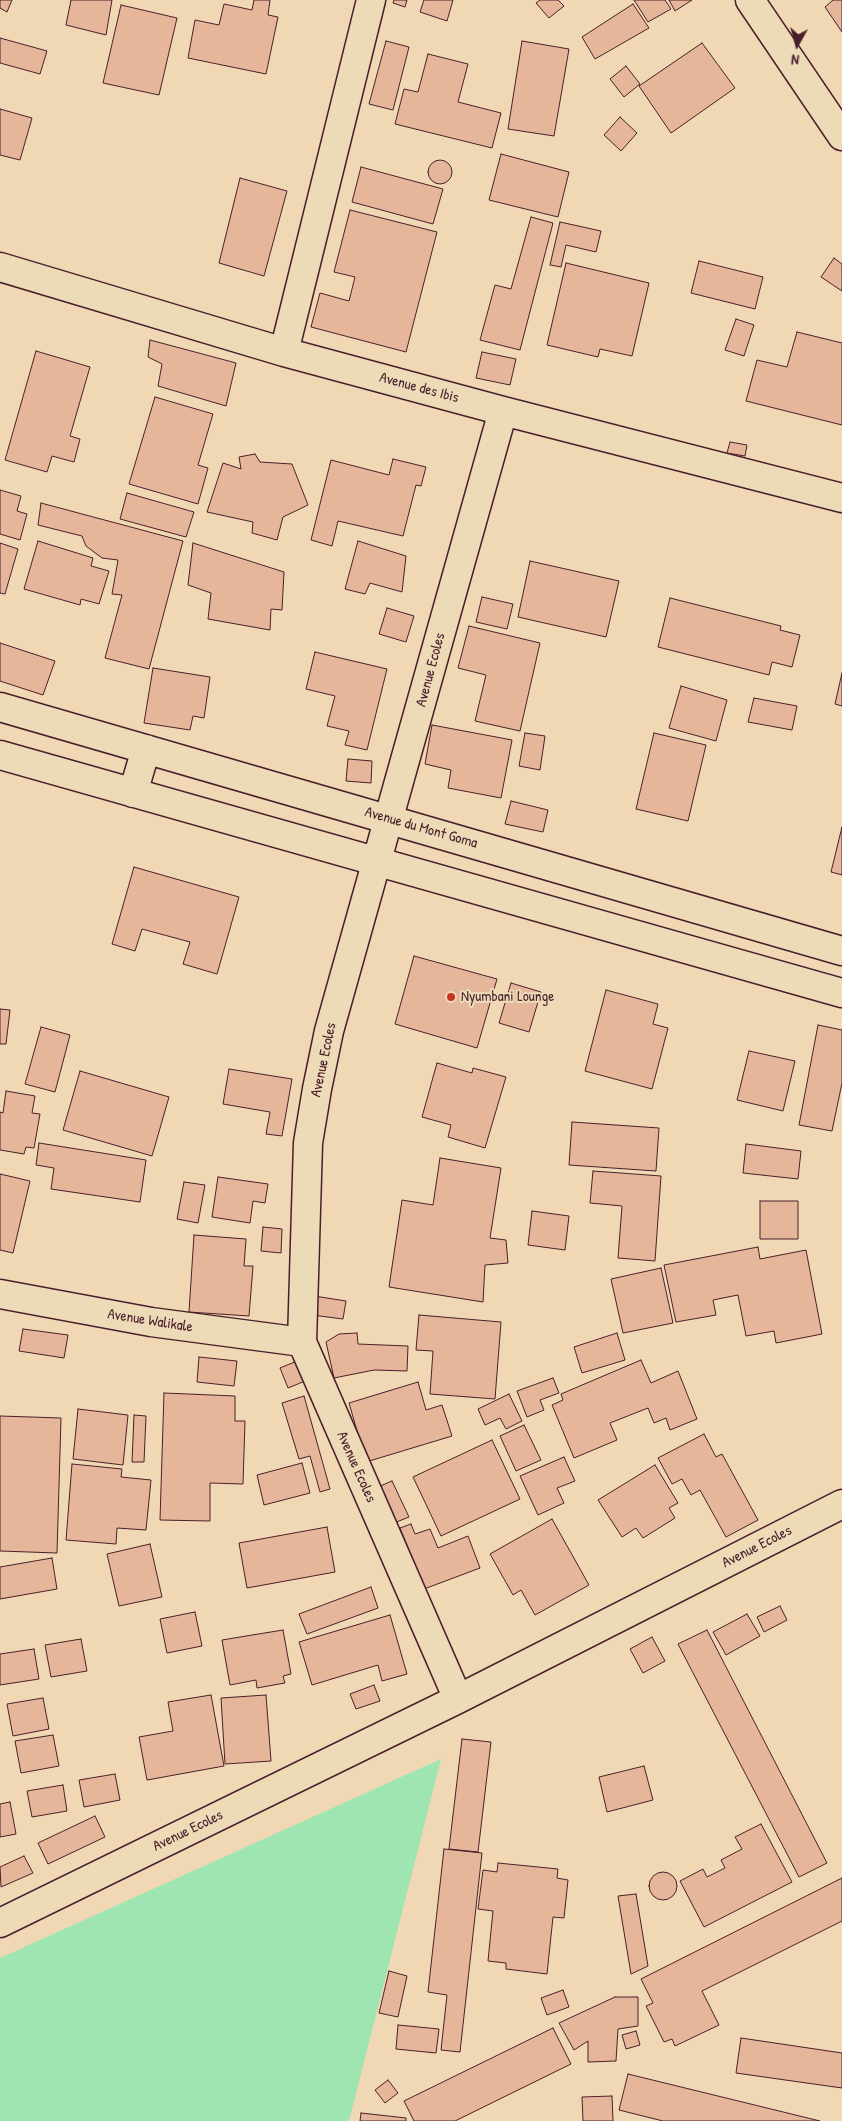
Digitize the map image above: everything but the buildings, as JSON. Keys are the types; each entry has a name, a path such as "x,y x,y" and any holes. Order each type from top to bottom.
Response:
{"street":[{"path":"284,352 371,0"},
{"path":"750,0 842,136"},
{"name":"Avenue des Ibis","path":"0,267 284,352 503,411 842,498"},
{"name":"Avenue Ecoles","path":"458,1699 302,1342 308,1144 329,1031 503,411"},
{"name":"Avenue du Mont Goma","path":"0,707 842,951"},
{"path":"133,793 146,748"},
{"path":"0,755 842,993"},
{"path":"593,924 605,882"},
{"name":"Avenue Walikale","path":"0,1294 151,1322 302,1342"},
{"name":"Avenue Ecoles","path":"0,1923 458,1699 842,1504"}],"green space":[{"path":"441,1759 349,2121 0,2121 0,1958"}],"place":[{"name":"Nyumbani Lounge","path":"451,997"}]}
